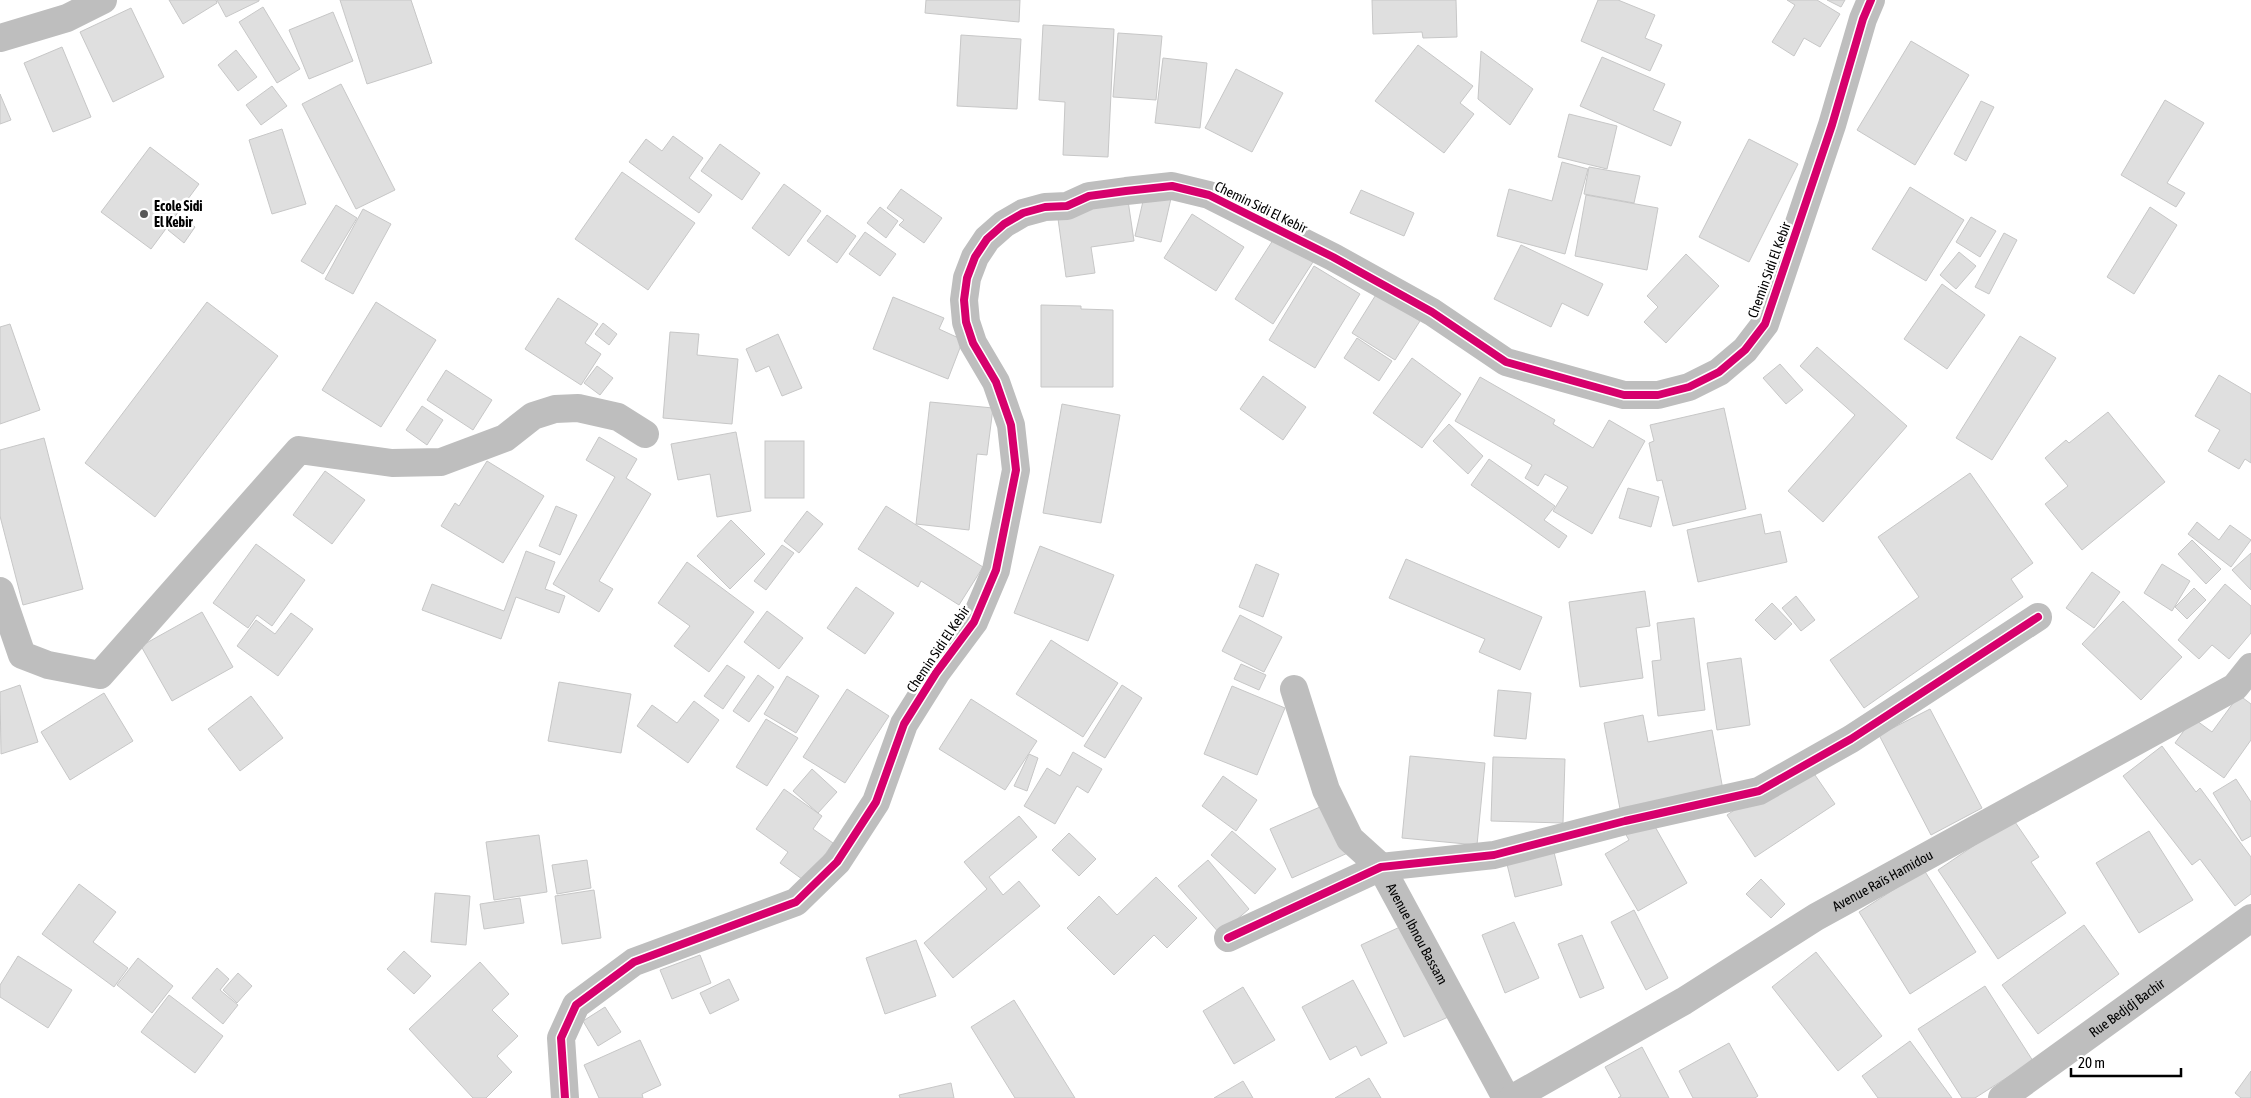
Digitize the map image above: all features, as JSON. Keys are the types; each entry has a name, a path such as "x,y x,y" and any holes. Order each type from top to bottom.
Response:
{"street":[{"path":"0,38 66,18 103,0"},
{"name":"Chemin Sidi El Kebir","path":"565,1098 561,1038 576,1005 634,962 796,902 837,862 876,802 904,724 936,674 974,622 996,570 1016,470 1011,425 996,382 973,343 966,322 964,300 967,278 975,257 987,239 1004,224 1023,213 1045,207 1067,206 1089,196 1172,186 1209,195 1333,256 1432,312 1506,362 1624,395 1658,395 1689,387 1720,372 1745,350 1765,324 1832,125 1862,19 1871,0"},
{"path":"0,591 22,655 48,665 100,675 299,450 392,463 441,462 505,438 533,416 555,409 578,408 618,417 645,434"},
{"path":"1228,938 1381,867 1494,855 1625,821 1759,791 1851,739 2038,617"},
{"name":"Avenue Raïs Hamidou","path":"1513,1098 1684,1001 1816,917 2236,687 2251,667"},
{"name":"Avenue Ibnou Bassam","path":"1294,689 1326,790 1350,839 1381,867 1506,1098"},
{"name":"Rue Bedjdj Bachir","path":"2002,1098 2251,918"}],"building":[{"path":"169,0 216,0 217,3 183,24"},
{"path":"217,0 259,0 259,1 226,17"},
{"path":"340,0 411,0 432,63 367,84"},
{"path":"926,0 1020,0 1019,22 925,13"},
{"path":"1372,0 1456,0 1457,37 1423,38 1422,32 1373,34"},
{"path":"1598,0 1618,0 1655,15 1645,38 1662,45 1650,71 1581,41"},
{"path":"1787,0 1817,0 1840,14 1820,47 1804,38 1794,56 1772,42 1795,5"},
{"path":"1827,0 1845,0 1841,7"},
{"path":"263,7 300,69 277,83 239,22"},
{"path":"131,8 164,77 113,102 80,32"},
{"path":"333,12 353,61 309,79 289,30"},
{"path":"1043,25 1114,29 1108,157 1063,155 1065,102 1039,100"},
{"path":"1118,33 1162,36 1156,100 1113,97"},
{"path":"961,35 1021,39 1017,109 957,106"},
{"path":"1911,41 1969,75 1915,165 1857,130"},
{"path":"1418,45 1473,86 1460,103 1474,114 1444,153 1375,101"},
{"path":"62,47 91,117 53,132 24,63"},
{"path":"236,50 257,77 238,91 218,65"},
{"path":"1481,51 1533,89 1510,125 1478,99"},
{"path":"1602,57 1665,84 1653,110 1681,122 1671,146 1580,106"},
{"path":"1163,58 1207,63 1200,128 1155,123"},
{"path":"1236,69 1283,93 1252,152 1205,128"},
{"path":"341,84 395,190 356,209 302,104"},
{"path":"272,86 287,106 261,125 246,105"},
{"path":"0,94 11,120 0,124"},
{"path":"2165,100 2204,123 2167,183 2185,193 2176,207 2121,175"},
{"path":"1981,101 1994,107 1966,161 1954,154"},
{"path":"1569,114 1617,126 1607,169 1558,157"},
{"path":"282,129 306,204 272,214 249,140"},
{"path":"673,136 703,158 689,178 712,195 699,213 629,162 646,139 662,151"},
{"path":"1749,139 1798,164 1749,262 1699,237"},
{"path":"720,144 760,173 742,200 701,171"},
{"path":"150,147 199,184 151,249 101,212"},
{"path":"1562,162 1588,169 1565,254 1497,236 1509,189 1552,201"},
{"path":"1589,167 1640,176 1634,203 1584,194"},
{"path":"622,172 695,223 648,290 575,239"},
{"path":"784,184 821,211 789,256 752,228"},
{"path":"1910,187 1964,220 1926,281 1872,249"},
{"path":"1146,188 1172,194 1161,242 1135,236"},
{"path":"901,189 942,218 924,243 899,225 904,220 887,208"},
{"path":"1361,190 1414,213 1404,236 1350,213"},
{"path":"1127,194 1134,241 1091,247 1095,273 1066,277 1056,204"},
{"path":"1586,195 1658,208 1647,270 1575,256"},
{"path":"336,205 357,218 323,274 301,261"},
{"path":"880,207 898,221 886,238 867,223"},
{"path":"2150,207 2177,225 2134,294 2107,277"},
{"path":"363,209 391,224 353,294 325,279"},
{"path":"1192,214 1244,247 1216,291 1164,258"},
{"path":"179,215 195,227 184,243 168,230"},
{"path":"827,215 856,236 837,263 807,241"},
{"path":"1971,217 1996,231 1980,257 1956,242"},
{"path":"865,232 896,254 880,276 849,254"},
{"path":"2004,233 2017,240 1989,294 1975,287"},
{"path":"1275,237 1313,262 1273,324 1235,299"},
{"path":"1521,245 1603,284 1588,316 1562,303 1551,327 1494,299"},
{"path":"1959,252 1976,266 1956,289 1940,275"},
{"path":"1686,254 1719,286 1666,343 1644,322 1658,307 1647,296"},
{"path":"1314,266 1360,294 1315,368 1269,340"},
{"path":"1942,284 1985,315 1947,369 1904,339"},
{"path":"1377,293 1420,321 1395,360 1352,333"},
{"path":"893,297 944,318 939,329 963,340 948,379 873,349"},
{"path":"558,298 598,324 585,343 601,354 581,385 525,349"},
{"path":"207,302 278,356 155,517 85,463"},
{"path":"376,302 436,340 381,427 322,390"},
{"path":"1041,305 1081,306 1081,309 1113,310 1113,387 1041,387"},
{"path":"603,323 617,334 609,345 595,334"},
{"path":"10,324 40,410 0,424 0,327"},
{"path":"670,332 699,334 697,355 738,359 732,424 663,418"},
{"path":"778,334 802,388 782,396 769,366 756,372 746,349"},
{"path":"2020,336 2056,358 1992,460 1956,438"},
{"path":"1357,338 1392,361 1379,381 1344,358"},
{"path":"1817,347 1907,426 1823,522 1788,491 1855,415 1800,366"},
{"path":"1412,358 1461,394 1422,448 1373,413"},
{"path":"1780,364 1803,390 1786,404 1763,378"},
{"path":"597,366 613,378 600,395 584,383"},
{"path":"446,370 492,400 473,430 427,400"},
{"path":"2219,375 2251,394 2251,463 2245,459 2239,469 2208,451 2220,430 2195,416"},
{"path":"1263,376 1306,407 1283,440 1240,409"},
{"path":"1480,377 1555,420 1553,424 1593,448 1609,420 1645,441 1592,534 1553,511 1568,487 1545,474 1538,486 1525,478 1532,465 1455,421"},
{"path":"930,402 993,408 987,455 977,454 969,530 916,524"},
{"path":"1062,404 1120,415 1101,523 1043,513"},
{"path":"422,406 443,420 427,445 406,430"},
{"path":"1724,408 1746,509 1673,526 1662,480 1657,481 1649,443 1654,441 1650,425"},
{"path":"2108,412 2165,482 2082,550 2045,504 2068,486 2045,458 2066,440 2069,443"},
{"path":"1449,424 1483,456 1468,474 1433,441"},
{"path":"736,432 751,511 717,517 710,474 678,480 671,444"},
{"path":"599,437 637,459 626,478 651,494 599,581 613,589 599,612 553,584 615,477 586,460"},
{"path":"44,438 83,589 23,605 0,516 0,450"},
{"path":"765,441 804,441 804,498 765,498"},
{"path":"1489,459 1555,506 1544,520 1567,536 1559,548 1471,485"},
{"path":"487,461 544,496 503,563 441,526 455,503 459,506"},
{"path":"325,471 365,500 332,544 293,515"},
{"path":"1970,473 2033,563 2011,579 2023,597 1864,708 1830,660 1919,597 1878,537"},
{"path":"1628,488 1659,497 1651,527 1619,518"},
{"path":"556,506 577,515 560,555 539,546"},
{"path":"886,506 983,567 959,605 921,581 918,587 858,549"},
{"path":"807,511 823,524 799,553 784,541"},
{"path":"1761,514 1765,534 1780,531 1787,562 1698,582 1687,530"},
{"path":"731,520 765,554 730,589 697,556"},
{"path":"2197,522 2219,540 2230,525 2251,540 2231,567 2188,534"},
{"path":"2192,540 2221,569 2206,584 2178,554"},
{"path":"256,544 305,580 272,626 257,615 248,628 213,603"},
{"path":"782,545 794,553 766,590 754,581"},
{"path":"1040,546 1114,575 1088,641 1014,613"},
{"path":"526,551 555,562 545,589 565,596 559,613 516,597 501,639 422,610 432,584 504,611"},
{"path":"2251,553 2251,590 2232,570"},
{"path":"1406,559 1542,617 1520,670 1479,652 1485,639 1389,598"},
{"path":"687,562 754,612 709,672 674,646 690,626 658,603"},
{"path":"1256,564 1279,574 1263,617 1239,607"},
{"path":"2162,564 2190,581 2172,611 2144,593"},
{"path":"2092,572 2120,592 2094,628 2066,608"},
{"path":"2225,584 2251,606 2251,633 2229,659 2212,645 2199,659 2178,640"},
{"path":"856,587 894,613 865,654 827,628"},
{"path":"2194,588 2206,600 2187,619 2175,607"},
{"path":"1645,591 1650,626 1636,628 1643,678 1580,687 1569,602"},
{"path":"1796,596 1815,620 1801,631 1782,608"},
{"path":"2123,601 2182,657 2141,700 2082,644"},
{"path":"1772,603 1792,624 1775,640 1755,620"},
{"path":"767,611 803,638 779,669 744,642"},
{"path":"202,612 233,667 172,701 141,646"},
{"path":"291,613 313,629 278,676 237,646 256,620 275,634"},
{"path":"1240,615 1282,637 1264,672 1222,651"},
{"path":"1694,618 1705,710 1658,716 1652,661 1661,660 1657,623"},
{"path":"1051,640 1118,683 1083,737 1016,694"},
{"path":"1741,658 1750,725 1717,730 1707,663"},
{"path":"1241,664 1266,675 1259,690 1234,679"},
{"path":"727,665 745,677 723,709 704,696"},
{"path":"758,675 774,687 749,722 733,711"},
{"path":"787,676 819,696 796,733 764,714"},
{"path":"559,682 631,694 621,753 548,741"},
{"path":"20,685 38,742 1,754 0,692"},
{"path":"1122,685 1142,698 1105,758 1084,746"},
{"path":"1232,686 1285,708 1257,775 1204,754"},
{"path":"847,689 889,716 845,783 803,757"},
{"path":"1498,690 1531,693 1526,739 1494,736"},
{"path":"104,693 133,741 70,780 41,732"},
{"path":"2239,695 2251,704 2251,740 2224,778 2175,743 2193,718 2212,732"},
{"path":"251,696 283,738 240,771 208,729"},
{"path":"971,699 1037,741 1005,790 939,749"},
{"path":"694,701 719,720 688,763 637,726 652,705 677,723"},
{"path":"1930,709 1982,808 1931,835 1879,735"},
{"path":"1643,715 1648,742 1712,730 1723,790 1620,809 1604,723"},
{"path":"766,719 798,738 767,786 736,767"},
{"path":"2162,746 2196,792 2200,788 2251,857 2251,894 2235,906 2200,859 2192,865 2123,776"},
{"path":"1073,752 1102,769 1088,793 1077,786 1055,824 1024,806 1047,768 1060,776"},
{"path":"1029,754 1038,758 1027,791 1014,786"},
{"path":"1410,756 1485,763 1477,845 1402,838"},
{"path":"1493,757 1565,759 1563,823 1491,821"},
{"path":"1806,762 1835,804 1755,857 1727,815"},
{"path":"812,769 837,792 818,813 793,791"},
{"path":"1223,776 1257,800 1236,831 1202,806"},
{"path":"2236,779 2251,802 2251,836 2242,841 2213,793"},
{"path":"784,789 822,816 813,829 833,843 806,882 780,863 788,852 756,829"},
{"path":"1329,803 1350,852 1292,878 1270,829"},
{"path":"1645,809 1687,883 1638,911 1605,854 1629,840 1620,824"},
{"path":"1019,816 1037,837 989,877 1003,895 1019,881 1040,906 953,978 924,943 987,889 964,862"},
{"path":"2013,819 2039,857 2031,862 2066,913 1998,959 1938,870"},
{"path":"1232,831 1276,869 1255,894 1211,855"},
{"path":"2149,831 2193,900 2139,933 2096,863"},
{"path":"1069,833 1096,859 1079,876 1052,850"},
{"path":"539,835 547,892 494,900 486,842"},
{"path":"1552,844 1562,885 1515,897 1505,856"},
{"path":"587,860 591,888 557,894 552,865"},
{"path":"1208,860 1249,909 1220,934 1178,886"},
{"path":"1924,870 1976,952 1910,994 1859,912"},
{"path":"1156,877 1197,918 1167,948 1154,935 1114,975 1067,928 1099,896 1117,915"},
{"path":"1761,879 1785,904 1771,918 1746,894"},
{"path":"79,884 116,912 93,942 128,968 114,987 42,934"},
{"path":"594,890 601,938 562,944 555,896"},
{"path":"435,893 470,896 466,945 431,942"},
{"path":"520,898 524,923 484,929 480,904"},
{"path":"1634,910 1668,978 1646,990 1611,922"},
{"path":"1415,920 1457,1013 1404,1037 1361,945"},
{"path":"1514,922 1539,978 1505,993 1482,935"},
{"path":"2084,925 2119,974 2038,1034 2002,985"},
{"path":"1582,935 1604,988 1580,998 1558,944"},
{"path":"916,940 936,996 885,1014 866,958"},
{"path":"404,951 431,976 414,994 387,969"},
{"path":"1816,952 1882,1036 1838,1071 1772,987"},
{"path":"700,955 711,983 672,999 660,970"},
{"path":"18,956 72,990 48,1028 0,997 0,985"},
{"path":"138,958 173,986 152,1013 117,985"},
{"path":"480,962 509,994 492,1010 518,1036 497,1056 512,1072 486,1098 473,1098 409,1029"},
{"path":"217,968 229,979 220,990 238,1005 223,1024 192,998"},
{"path":"238,973 252,986 237,1003 223,990"},
{"path":"729,979 739,1000 710,1014 700,993"},
{"path":"1353,980 1387,1043 1361,1056 1356,1046 1330,1060 1302,1007"},
{"path":"1985,986 2033,1061 1975,1098 1962,1098 1918,1029"},
{"path":"1243,987 1275,1040 1234,1064 1203,1011"},
{"path":"169,995 223,1036 195,1073 141,1032"},
{"path":"1014,1000 1075,1098 1015,1098 971,1027"},
{"path":"605,1007 621,1032 598,1046 583,1021"},
{"path":"640,1040 661,1085 642,1094 643,1098 599,1098 584,1065"},
{"path":"1910,1041 1952,1098 1878,1098 1862,1076"},
{"path":"1729,1043 1758,1096 1755,1098 1693,1098 1679,1071"},
{"path":"1642,1047 1669,1098 1618,1098 1621,1096 1605,1067"},
{"path":"2251,1071 2251,1098 2241,1098 2235,1093"},
{"path":"1369,1078 1381,1098 1335,1098"},
{"path":"1243,1081 1253,1098 1214,1098"},
{"path":"951,1083 954,1098 900,1098 899,1095"}],"cycle path":[{"path":"565,1098 561,1038 576,1005 634,962 796,902 837,862 876,802 904,724 936,673 974,622 996,570 1016,470 1011,425 996,382 973,343 966,322 964,300 967,278 975,257 987,239 1004,224 1023,213 1045,207 1067,206 1089,196 1172,186 1209,195 1333,257 1432,312 1506,362 1624,395 1658,395 1689,387 1719,372 1745,350 1765,324 1832,125 1863,19 1871,0"},
{"path":"1228,938 1381,867 1494,855 1625,821 1759,791 1851,739 2038,617"}],"place":[{"name":"Ecole Sidi El Kebir","path":"144,214"}]}
